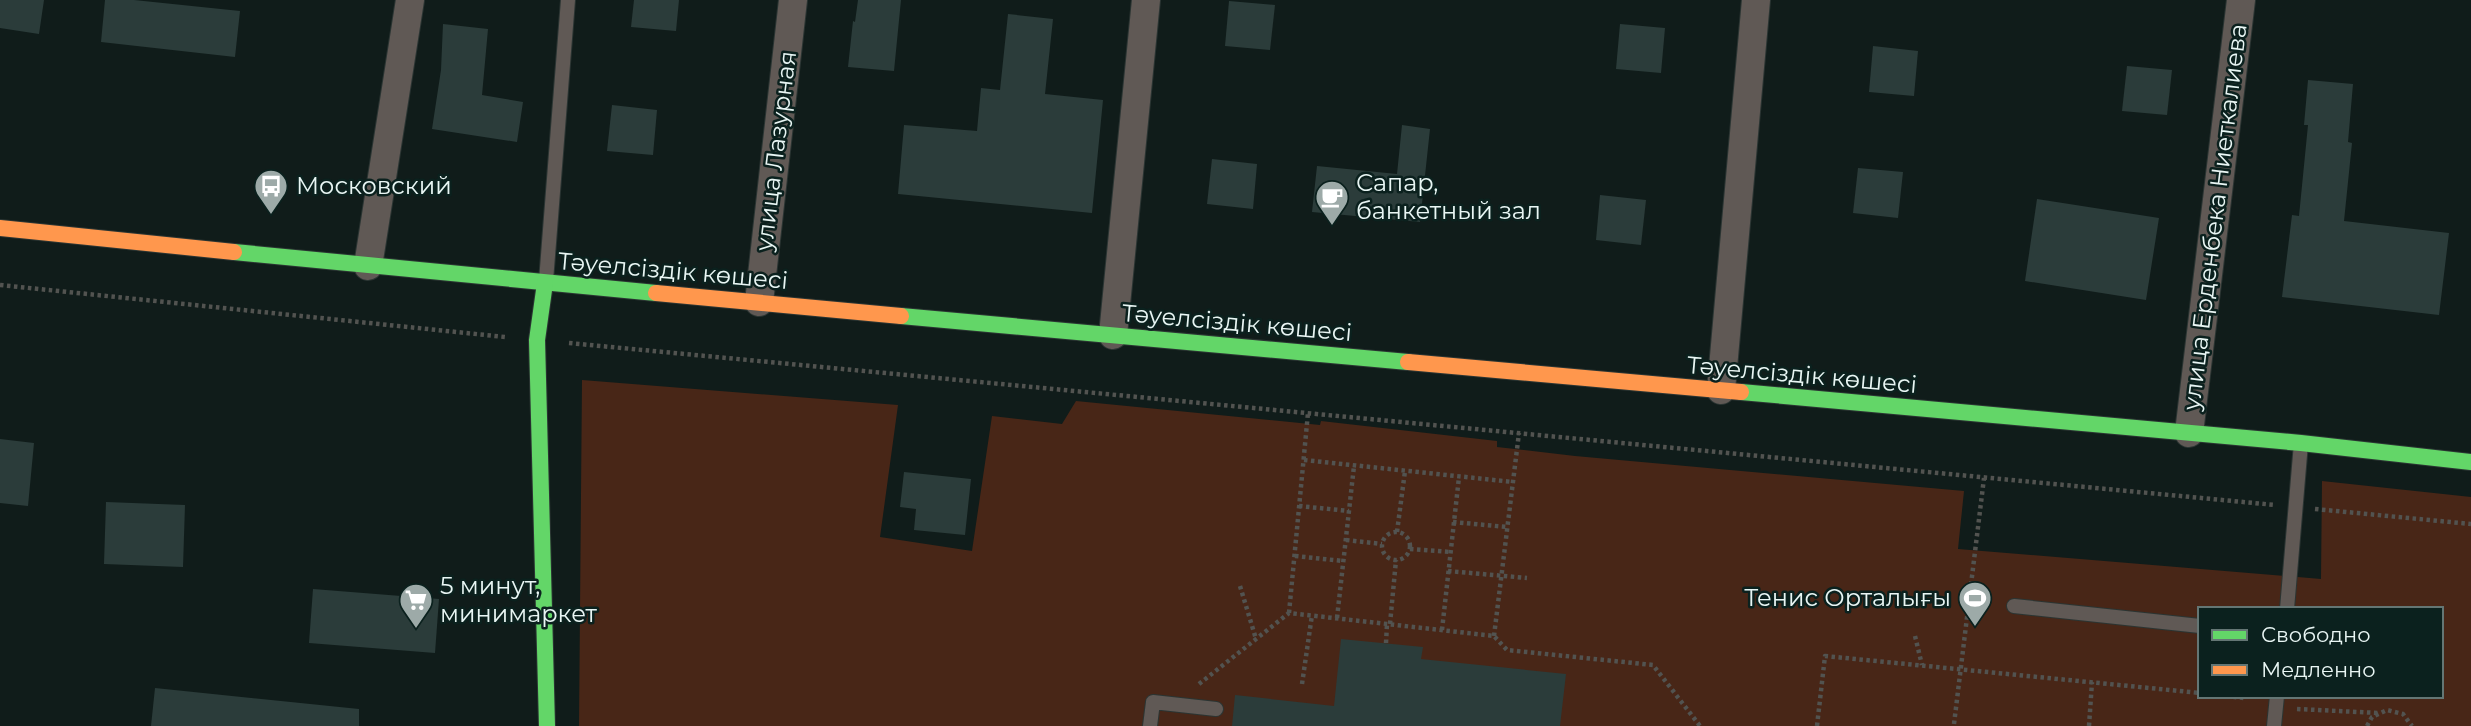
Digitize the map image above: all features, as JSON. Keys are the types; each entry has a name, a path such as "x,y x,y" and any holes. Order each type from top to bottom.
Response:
{"main road":[{"name":"Тәуелсіздік көшесі","path":"0,228 545,283 2301,443 2471,462"},
{"path":"545,283 537,340 547,726"}],"street":[{"path":"368,266 410,0"},
{"name":"улица Лазурная","path":"759,302 793,0"},
{"path":"1113,335 1146,0"},
{"path":"1721,390 1756,0"},
{"name":"улица Ерденбека Ниеткалиева","path":"2189,433 2241,0"}],"lane":[{"path":"545,283 568,0"},
{"path":"2287,607 2301,443"},
{"path":"2014,606 2198,626"},
{"path":"2274,726 2277,698"},
{"path":"1150,726 1153,702 1216,709"}],"path":[{"path":"0,285 537,340 2471,524"},
{"path":"1289,613 1308,413"},
{"path":"1494,636 1519,433"},
{"path":"1304,460 1513,482"},
{"path":"1337,618 1354,466"},
{"path":"1397,532 1405,471"},
{"path":"1442,630 1458,477"},
{"path":"1954,724 1984,478"},
{"path":"1299,506 1349,511"},
{"path":"1454,522 1507,527"},
{"path":"1397,532 1406,536 1410,549 1405,557 1396,560 1384,553 1382,544 1386,536 1397,532"},
{"path":"1346,540 1382,544"},
{"path":"1410,549 1450,552"},
{"path":"1295,556 1343,561"},
{"path":"1386,643 1396,560"},
{"path":"1448,570 1527,578"},
{"path":"1240,586 1256,639"},
{"path":"1174,705 1289,613 1494,636 1507,650 1653,665 1700,726"},
{"path":"1302,684 1312,615"},
{"path":"1915,636 1922,665"},
{"path":"1817,726 1825,656 2198,694"},
{"path":"2089,726 2092,682"},
{"path":"2297,709 2379,713"},
{"path":"2367,726 2372,717 2387,710 2403,714 2412,726"}],"shaded area":[{"path":"582,380 898,405 880,537 972,551 992,416 1062,424 1076,401 1320,425 1321,421 1497,441 1497,447 1575,456 1964,491 1958,549 2321,579 2322,481 2471,497 2471,726 579,726"}],"building":[{"path":"0,0 44,0 39,34 0,28"},
{"path":"105,0 134,0 240,11 235,57 101,42"},
{"path":"634,0 679,0 676,31 631,27"},
{"path":"858,0 901,0 894,71 848,67"},
{"path":"1229,1 1275,5 1270,50 1225,46"},
{"path":"1008,14 1053,19 1045,94 1103,100 1092,213 898,194 904,125 977,131 981,88 1000,90"},
{"path":"443,24 488,29 482,95 523,102 517,142 432,129 441,70"},
{"path":"1620,24 1665,28 1661,73 1616,69"},
{"path":"1873,46 1918,51 1914,96 1869,92"},
{"path":"2127,66 2172,70 2167,115 2122,111"},
{"path":"2308,80 2353,84 2348,142 2352,143 2344,221 2449,233 2439,315 2282,297 2292,215 2299,216 2308,125 2304,125"},
{"path":"612,105 657,110 653,155 607,151"},
{"path":"1402,125 1430,129 1420,222 1312,212 1317,166 1397,174"},
{"path":"1212,159 1257,164 1253,209 1207,204"},
{"path":"1858,168 1903,172 1898,218 1853,213"},
{"path":"1600,195 1646,200 1641,245 1596,240"},
{"path":"2037,199 2159,218 2146,300 2025,281"},
{"path":"0,439 34,443 28,506 0,503"},
{"path":"904,472 971,479 965,535 914,530 916,509 900,507"},
{"path":"106,502 185,505 183,567 104,564"},
{"path":"313,589 439,599 435,653 309,643"},
{"path":"1341,639 1423,647 1421,659 1566,674 1560,726 1232,726 1235,695 1334,706"},
{"path":"155,688 359,709 359,726 151,726"}],"traffic: fast":[{"path":"234,252 656,293"},
{"path":"545,283 537,340 547,726"},
{"path":"901,316 1408,362"},
{"path":"1741,392 2301,443 2471,462"}],"traffic: slow":[{"path":"0,228 234,252"},
{"path":"656,293 901,316"},
{"path":"1408,362 1741,392"}],"place":[{"name":"Московский","path":"271,216"},
{"name":"Сапар, банкетный зал","path":"1332,227"},
{"name":"Тенис Орталығы","path":"1975,628"},
{"name":"5 минут, минимаркет","path":"416,630"}]}
